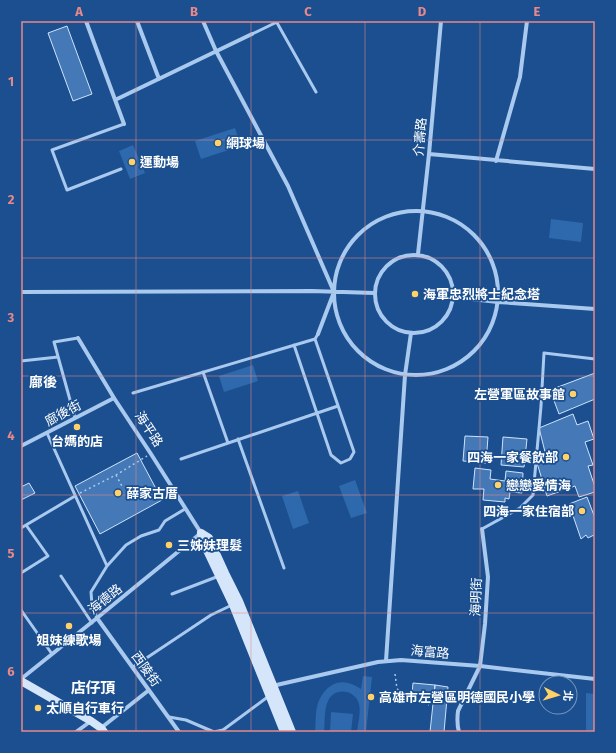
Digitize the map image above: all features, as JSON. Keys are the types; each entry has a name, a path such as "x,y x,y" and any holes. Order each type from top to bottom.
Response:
{"street":[{"path":"86,21 124,124"},
{"path":"137,21 159,79"},
{"path":"203,21 216,51 288,186 334,292 318,334"},
{"name":"介壽路","path":"418,254 441,21"},
{"path":"496,161 520,77 527,21"},
{"path":"115,100 252,34"},
{"path":"429,154 595,169"},
{"path":"404,211 423,211 437,213 451,218 475,235 484,246 496,273 498,302 490,330 473,354 441,372 420,376 406,375 389,371 373,364 360,354 349,341 340,325 335,309 334,292 336,273 343,255 354,239 368,226 385,217 404,211"},
{"path":"409,254 418,254 437,262 444,269 450,277 453,287 453,297 450,309 444,320 434,328 423,332 411,333 399,331 381,316 376,305 374,293 376,284 379,275 391,261 409,254"},
{"path":"21,292 374,293"},
{"path":"453,297 595,309"},
{"path":"386,661 406,375 411,333"},
{"name":"海平路","path":"78,338 114,398 200,533 209,538 222,574 236,603 271,691 284,732"},
{"name":"廍後街","path":"21,446 114,398"},
{"name":"海明街","path":"459,732 457,724 458,711 480,666 485,624 488,577 482,529"},
{"name":"海德路","path":"21,680 200,533"},
{"name":"西陵街","path":"98,618 179,732"},
{"name":"海富路","path":"271,691 378,662 401,660 480,666 595,679"},
{"path":"21,680 91,721 103,730 149,690"},
{"name":"海平路","path":"271,691 292,732"},
{"path":"76,732 91,721"}],"lane":[{"path":"252,34 276,21 316,92"},
{"path":"121,169 67,190 52,150 124,124"},
{"path":"133,393 315,339 318,334"},
{"path":"75,418 54,342 78,338"},
{"path":"294,345 331,455 340,463 350,459 354,452 315,339"},
{"path":"482,529 520,508 533,495 544,353 595,359"},
{"path":"21,361 58,357"},
{"path":"203,372 228,443"},
{"path":"181,458 338,406"},
{"path":"47,433 107,566"},
{"path":"238,439 284,568"},
{"path":"21,528 75,496"},
{"path":"98,618 92,605 91,592 107,566 126,545 141,536 158,530 165,521 186,509"},
{"path":"21,573 48,556 26,525"},
{"path":"172,594 222,574"},
{"path":"61,576 92,623"},
{"path":"133,667 211,615 236,603"},
{"path":"21,610 52,654"},
{"path":"169,718 186,720 214,732 223,730 271,691"}],"path":[{"path":"75,496 116,475 151,454"},
{"path":"116,475 123,488"},
{"path":"395,674 397,689 429,705"}],"shaded area":[{"name":"網球場","path":"235,128 241,146 201,159 195,141"},
{"name":"運動場","path":"133,145 145,173 130,179 119,151"},
{"path":"551,219 583,223 581,242 549,238"},
{"path":"253,365 258,381 224,392 219,376"},
{"path":"355,480 367,513 351,518 339,486"},
{"path":"298,491 309,523 293,529 282,496"},
{"path":"363,676 372,677 366,732 357,732 360,707 357,699 349,693 339,692 331,696 328,701 324,732 315,732 317,706 324,692 333,685 342,682 351,684 361,689"},
{"path":"586,693 595,694 595,732 586,732"},
{"path":"331,712 353,714 351,732 330,732"}],"building":[{"path":"67,26 92,94 73,101 48,33"},
{"name":"左營軍區故事館","path":"595,373 595,399 559,414 550,390"},
{"name":"四海一家餐飲部","path":"573,414 577,425 588,421 594,439 585,442 593,465 588,466 595,487 595,492 579,497 575,486 547,496 537,463 545,452 539,428"},
{"name":"戀戀愛情海","path":"465,436 488,437 486,463 463,461"},
{"name":"戀戀愛情海","path":"503,437 527,439 524,467 501,465"},
{"name":"薛家古厝","path":"137,453 162,500 100,534 75,486"},
{"name":"戀戀愛情海","path":"475,468 491,470 490,479 505,481 506,471 523,473 522,493 510,492 509,499 505,498 505,502 483,500 484,489 473,489"},
{"path":"29,483 35,493 21,500 21,487"},
{"name":"四海一家住宿部","path":"587,497 595,518 595,539 594,535 588,538 586,535 581,539 569,504"},
{"path":"413,683 435,685 434,696 412,694"},
{"path":"435,685 448,687 444,732 430,732"}],"place":[{"name":"網球場","path":"218,143"},
{"name":"運動場","path":"132,162"},
{"name":"海軍忠烈將士紀念塔","path":"415,294"},
{"name":"左營軍區故事館","path":"573,394"},
{"name":"台媽的店","path":"77,427"},
{"name":"四海一家餐飲部","path":"566,457"},
{"name":"戀戀愛情海","path":"498,485"},
{"name":"薛家古厝","path":"118,493"},
{"name":"四海一家住宿部","path":"582,511"},
{"name":"三姊妹理髮","path":"169,545"},
{"name":"姐妹練歌場","path":"69,626"},
{"name":"高雄市左營區明德國民小學","path":"371,697"},
{"name":"太順自行車行","path":"38,708"}],"district":[{"name":"廍後","path":"43,382"},
{"name":"店仔頂","path":"93,688"}]}
